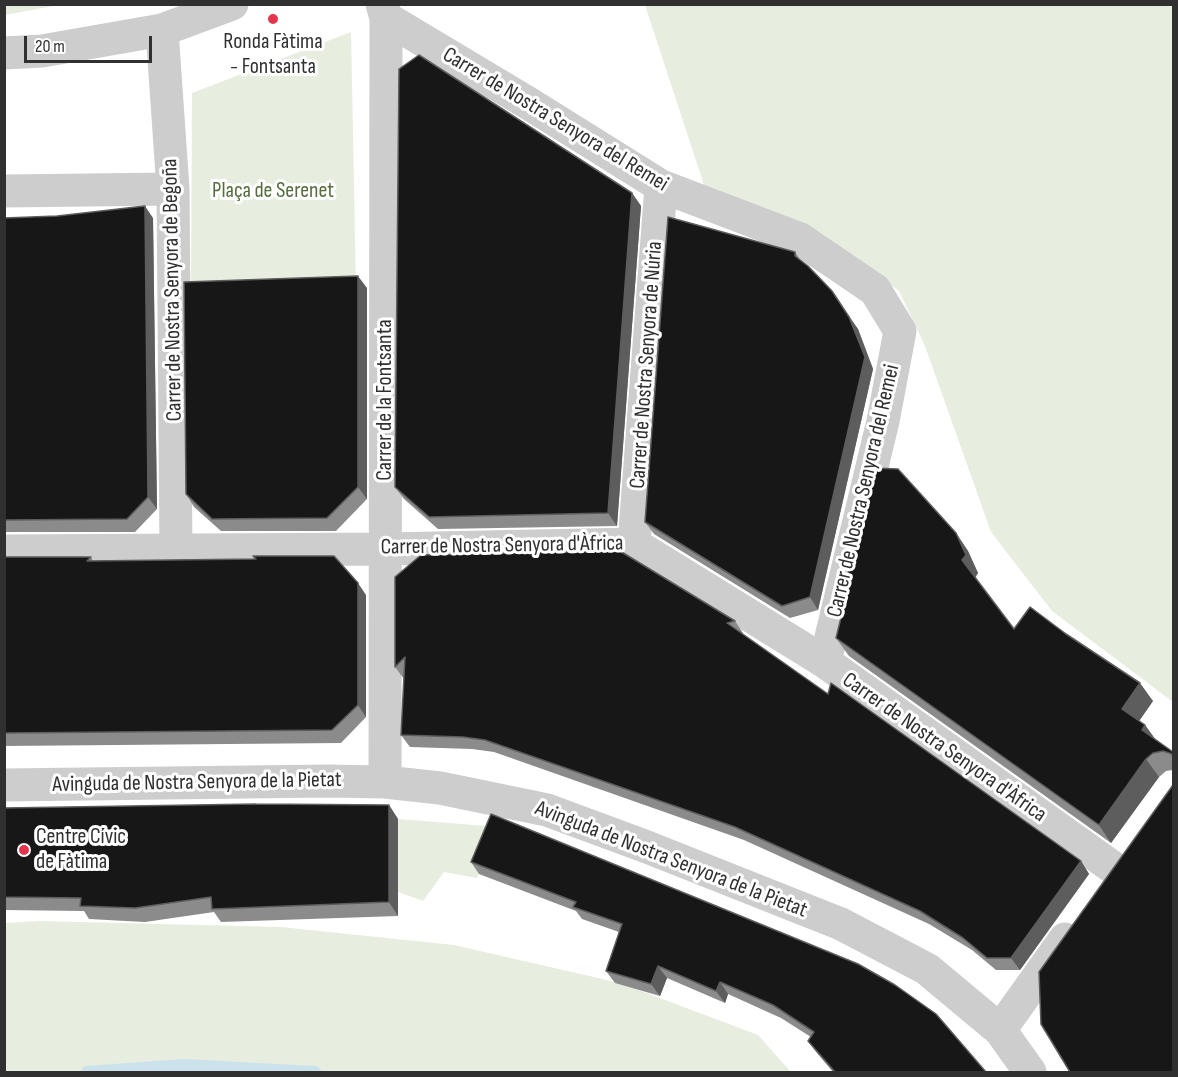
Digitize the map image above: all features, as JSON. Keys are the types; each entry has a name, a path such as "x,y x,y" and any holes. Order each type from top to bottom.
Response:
{"street":[{"path":"4,53 42,51 162,30 232,4"},
{"name":"Carrer de Nostra Senyora del Remei","path":"384,11 661,186 800,239 875,290 900,331 883,421 825,662"},
{"name":"Carrer de la Fontsanta","path":"384,11 385,782"},
{"name":"Carrer de Nostra Senyora de Begoña","path":"162,30 173,189 176,551"},
{"name":"Carrer de Nostra Senyora de Núria","path":"634,544 661,186"},
{"path":"4,191 173,189"},
{"name":"Carrer de Nostra Senyora d'Àfrica","path":"4,551 385,549 634,544 825,662 1115,869"},
{"name":"Avinguda de Nostra Senyora de la Pietat","path":"4,785 385,782 440,788 547,810 830,920 927,969 1000,1030 1030,1072"},
{"path":"1000,1030 1134,842"}],"green space":[{"path":"5,4 59,4 59,5 5,15"},
{"path":"645,5 1173,5 1173,702 1052,611 991,532 925,346 899,291 811,227 704,185"},
{"name":"Plaça de Serenet","path":"351,32 356,289 191,294 192,93"},
{"path":"398,819 499,827 477,878 444,872 423,901 398,892"},
{"path":"39,921 281,927 454,945 620,983 758,1035 791,1072 5,1072 5,923"}],"building":[{"path":"419,55 632,193 608,513 429,517 395,487 399,69"},
{"path":"145,206 148,497 127,519 4,520 4,218 57,216"},
{"path":"668,217 795,252 795,256 832,291 849,317 865,357 810,597 782,606 645,522"},
{"path":"358,276 358,487 327,518 212,519 186,494 184,282"},
{"path":"874,468 898,469 956,533 966,555 962,560 1014,629 1030,607 1140,683 1122,709 1145,725 1142,730 1173,752 1173,757 1172,754 1163,751 1153,753 1146,759 1099,825 836,638 851,577 847,578"},
{"path":"620,551 735,621 727,623 828,694 831,683 1081,861 1011,958 987,958 963,938 920,911 735,827 485,740 401,735 405,657 395,667 395,577 421,555"},
{"path":"253,556 334,556 358,583 358,705 332,730 4,733 4,557 91,557 87,561 256,559"},
{"path":"1173,785 1173,1072 1070,1072 1041,1024 1039,972"},
{"path":"256,804 389,805 389,902 212,909 211,897 135,908 80,906 81,898 4,897 4,808"},
{"path":"491,814 858,964 895,985 936,1014 986,1072 835,1072 808,1041 814,1032 773,1005 720,982 716,991 658,966 651,984 606,971 622,924 573,907 576,902 471,862"}],"waterway":[{"path":"87,1072 184,1065 315,1072"}],"place":[{"name":"Ronda Fàtima - Fontsanta","path":"273,19"},
{"name":"Centre Cívic de Fàtima","path":"24,850"}]}
